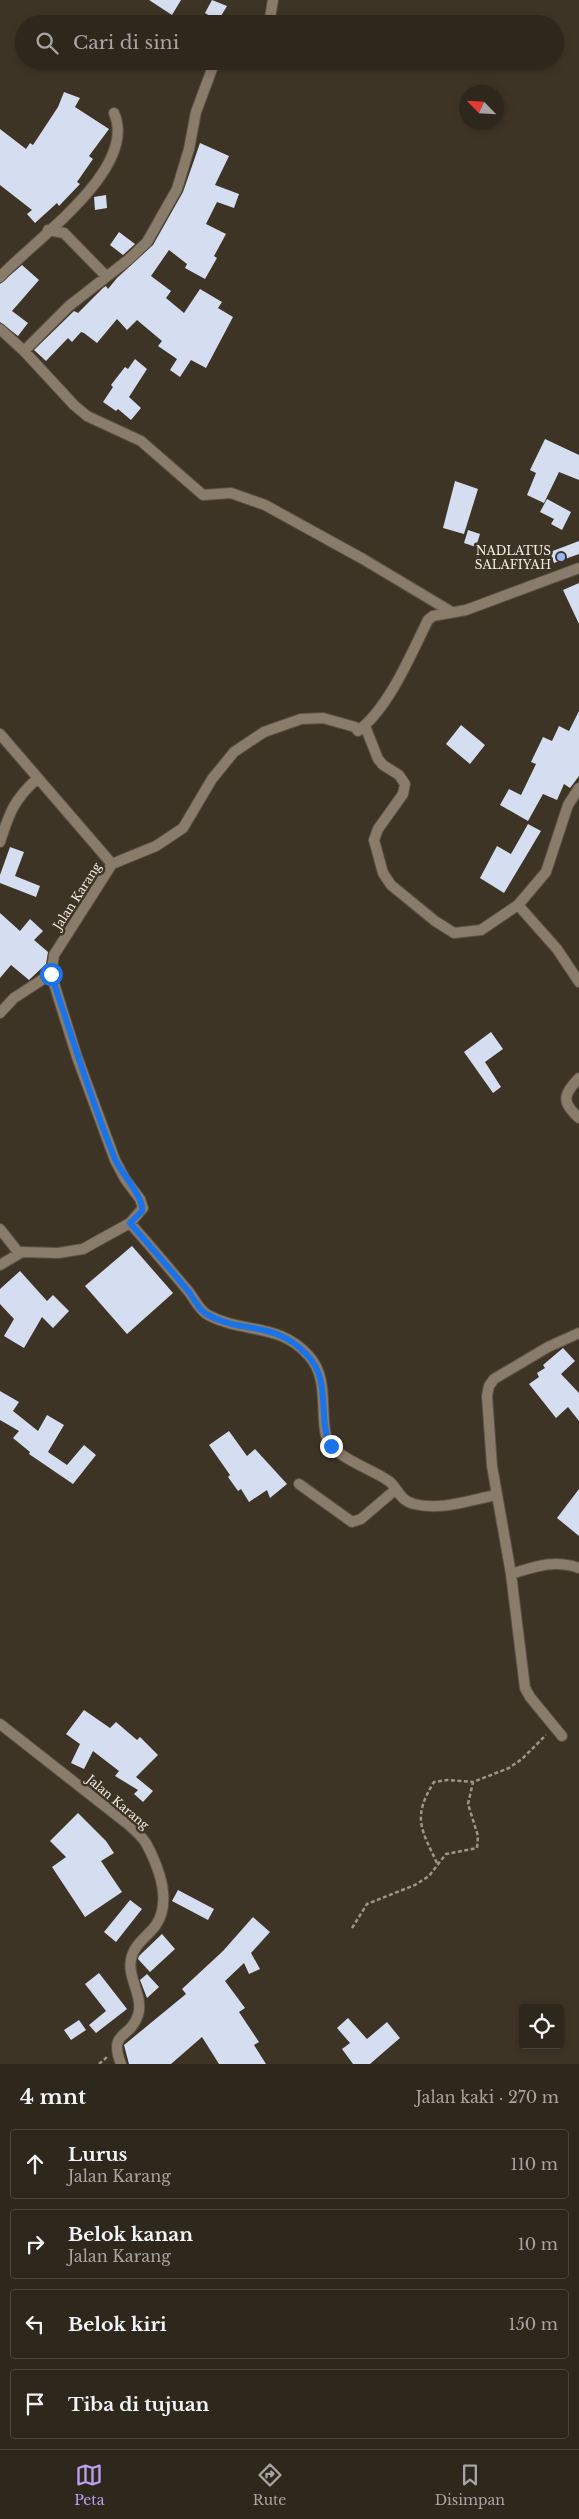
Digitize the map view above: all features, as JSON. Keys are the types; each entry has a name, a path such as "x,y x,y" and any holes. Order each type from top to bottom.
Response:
{"street":[{"path":"270,15 273,0"},
{"path":"24,350 69,306 128,260 146,242 177,189 189,149 196,112 212,70"},
{"path":"0,278 100,180 118,144 120,126 114,113"},
{"path":"48,230 64,233 106,276"},
{"path":"0,329 24,350 74,405 87,416 141,441 203,495 231,493 265,505 363,559 450,611"},
{"path":"579,568 466,610 450,611 432,616 428,620 397,679 365,726 378,759 383,765 399,775 405,784 403,794 378,829 374,840 383,872 391,886 435,921 454,933 481,930 518,905 546,872 568,806 579,788"},
{"name":"Jalan Karang","path":"51,974 54,955 112,864 156,846 184,828 212,779 234,752 264,732 300,719 314,717 355,727 358,731 365,726"},
{"path":"0,734 112,864"},
{"path":"0,842 10,811 20,794 37,779"},
{"path":"518,905 557,949 579,982"},
{"path":"0,1012 14,998 51,974 77,1056 115,1160 142,1203 142,1211 130,1223 83,1248 58,1253 19,1253 0,1265"},
{"path":"579,1078 568,1090 566,1099 568,1108 579,1118"},
{"path":"130,1223 207,1315 248,1327 273,1331 309,1356 316,1369 324,1399 326,1438 331,1446 355,1463 385,1478 392,1484 398,1495 412,1504 430,1506 450,1505 496,1494"},
{"path":"0,1229 19,1253"},
{"path":"562,1736 530,1697 525,1688 510,1574 496,1494 489,1422 489,1386 494,1379 540,1352 578,1334"},
{"path":"299,1484 352,1522 361,1519 395,1490"},
{"path":"510,1574 556,1562 579,1568"},
{"name":"Jalan Karang","path":"0,1724 129,1824 146,1843 159,1874 164,1898 159,1919 137,1945 131,1957 132,1981 139,2013 131,2028 117,2042 115,2049 121,2064"}],"path":[{"path":"438,1863 422,1830 420,1819 421,1805 434,1782 448,1780 473,1782 509,1768 522,1759 554,1728"},
{"path":"352,1928 367,1904 415,1885 429,1876 446,1854 477,1848 478,1836 468,1804 473,1782"}],"building":[{"path":"149,0 181,0 172,15"},
{"path":"212,0 227,6 222,15 208,15 205,13"},
{"path":"64,92 80,98 75,107 109,129 89,156 93,159 77,182 80,184 59,206 57,203 35,223 27,214 32,210 0,185 0,129 26,149 30,143 33,145 58,107"},
{"path":"200,143 229,156 215,185 239,194 234,208 217,202 206,224 226,234 214,256 217,258 205,279 185,268 187,264 169,250 151,276 171,291 166,298 184,313 200,289 222,302 218,308 233,317 206,368 191,360 180,377 170,370 177,359 158,346 162,341 137,320 127,330 117,319 97,343 81,332 72,342 68,338 46,361 34,350 74,311 78,313 103,288 106,286 108,289 117,278 153,245 183,192"},
{"path":"106,195 107,208 95,210 94,197"},
{"path":"119,232 135,244 123,255 110,245"},
{"path":"22,265 39,280 12,311 28,323 18,336 0,322 0,284"},
{"path":"135,359 147,369 129,397 141,408 131,420 118,409 116,411 103,402 113,387 111,385 125,367 128,369"},
{"path":"545,439 579,455 579,480 559,472 544,503 527,495 536,473 530,470"},
{"path":"455,481 478,489 464,534 443,528"},
{"path":"547,499 571,512 562,530 551,524 554,519 540,512"},
{"path":"468,530 480,534 476,547 464,543"},
{"name":"NADLATUS SALAFIYAH","path":"579,541 579,554 554,563 550,552"},
{"path":"579,583 579,624 563,590"},
{"path":"579,711 579,776 570,788 564,784 557,800 543,794 528,821 500,805 509,789 521,795 536,764 531,762 543,737 552,741 559,726 569,731"},
{"path":"461,725 485,745 470,764 446,744"},
{"path":"528,824 541,831 504,893 480,878 497,846 511,854"},
{"path":"10,847 24,852 15,876 40,886 36,897 0,883 0,875"},
{"path":"0,913 20,931 30,919 43,931 34,940 48,952 46,964 29,980 11,965 0,978"},
{"path":"491,1032 503,1049 485,1062 501,1087 493,1093 464,1052"},
{"path":"132,1246 173,1293 127,1334 85,1286"},
{"path":"20,1271 47,1301 53,1295 69,1311 53,1328 42,1317 24,1348 4,1336 14,1319 0,1304 0,1289"},
{"path":"563,1348 575,1361 561,1374 579,1393 579,1421 568,1407 556,1418 529,1384 539,1377 537,1373 545,1368 543,1365"},
{"path":"0,1391 19,1402 13,1411 38,1431 47,1415 64,1425 48,1452 67,1465 84,1445 96,1455 73,1484 29,1454 30,1452 13,1438 19,1431 0,1420"},
{"path":"229,1431 247,1456 255,1449 287,1484 270,1498 267,1490 249,1502 241,1489 238,1491 228,1477 230,1475 209,1445"},
{"path":"579,1489 579,1536 557,1518"},
{"path":"84,1710 110,1728 116,1722 137,1740 140,1737 158,1755 136,1777 153,1791 143,1802 134,1794 138,1790 115,1776 119,1771 93,1751 84,1769 71,1763 80,1744 66,1734"},
{"path":"78,1813 106,1841 114,1853 101,1861 122,1892 85,1917 52,1867 66,1857 50,1841"},
{"path":"178,1890 214,1909 208,1920 172,1901"},
{"path":"130,1900 142,1909 116,1942 104,1932"},
{"path":"253,1917 270,1932 251,1953 260,1969 249,1974 244,1963 225,1981 245,2008 239,2012 259,2042 254,2045 266,2064 219,2064 202,2037 171,2064 129,2064 124,2045 186,1994 182,1989 223,1951"},
{"path":"162,1934 175,1949 150,1972 138,1959"},
{"path":"99,1973 127,2009 96,2033 89,2025 106,2011 85,1984"},
{"path":"147,1974 159,1987 147,1998 140,1980"},
{"path":"348,2018 367,2039 387,2022 400,2038 370,2064 353,2064 342,2049 350,2043 337,2028"},
{"path":"79,2020 86,2030 71,2040 64,2030"}],"place":[{"name":"NADLATUS SALAFIYAH","path":"561,557"}],"route":[{"path":"51,974 77,1056 115,1160 125,1179 142,1203 142,1211 130,1223 207,1315 248,1327 273,1331 293,1343 309,1356 316,1369 324,1399 326,1438 331,1446"}]}
